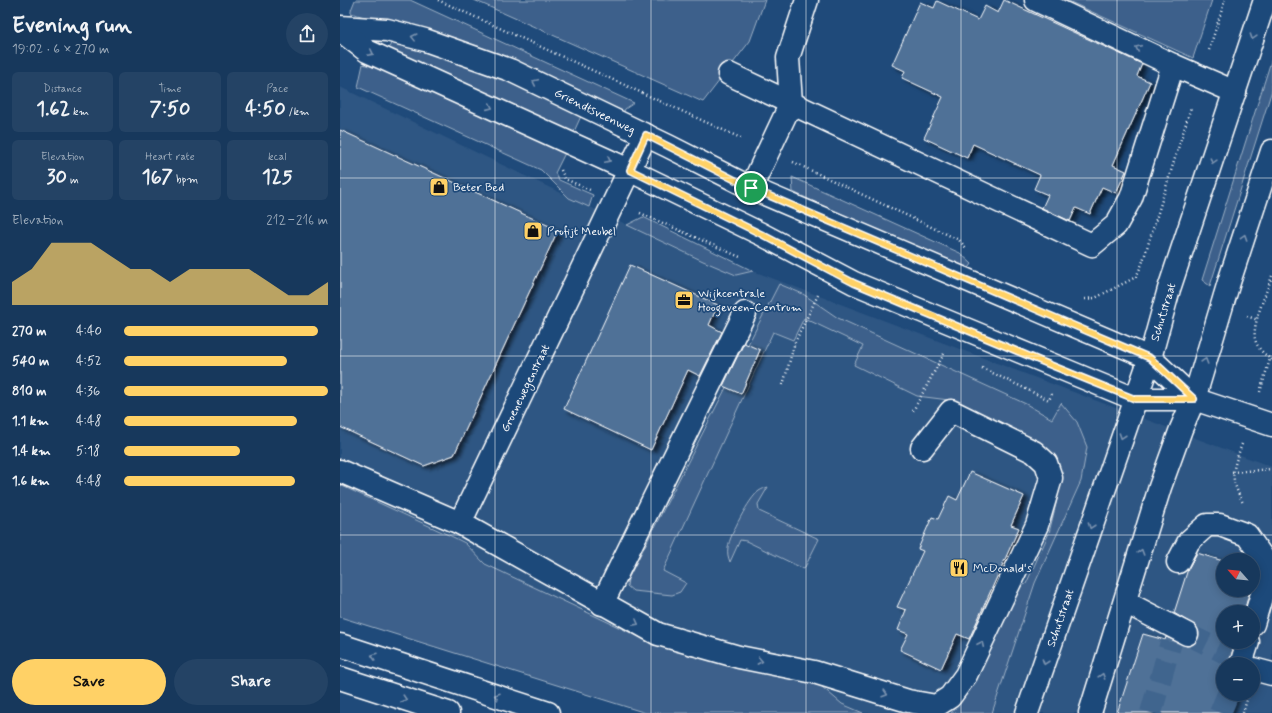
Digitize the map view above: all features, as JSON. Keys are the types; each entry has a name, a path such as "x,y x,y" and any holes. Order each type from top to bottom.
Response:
{"main road":[{"path":"751,188 791,103 788,58 807,0"},
{"path":"1036,0 1173,65 1235,92"},
{"name":"Schutstraat","path":"1028,713 1150,358 1170,289 1265,0"},
{"name":"Griendtsveenweg","path":"340,27 387,30 403,34 426,40 510,70 646,135 751,188 1150,358 1194,399"},
{"path":"340,30 367,51 630,170 761,234 854,283 1135,399 1194,399 1272,425"},
{"path":"729,74 1092,245 1116,225 1131,198 1173,65"},
{"name":"Groenewegenstraat","path":"460,523 646,135"},
{"path":"1090,713 1160,487 1181,429 1194,399 1229,282 1272,151"},
{"path":"602,604 746,313"},
{"path":"340,471 460,523 602,604 658,634 739,657 814,672 908,701 936,706 950,697 966,675 1037,525 1051,478 1046,464 1034,452 951,411 922,448"},
{"path":"1178,562 1189,540 1207,525 1220,525 1247,535 1265,561 1268,574 1259,605"},
{"path":"1125,602 1177,634"},
{"path":"340,645 548,713"},
{"path":"1260,668 1272,674"},
{"path":"340,678 448,713"}],"path":[{"path":"1136,277 1142,264 1225,0"},
{"path":"1244,504 1235,487 1232,472 1271,360 1261,351 1255,340 1258,320 1272,276"},
{"path":"783,385 795,342 818,295"},
{"path":"910,418 945,352"},
{"path":"1232,472 1272,469"},
{"path":"1243,713 1247,701"}],"shaded area":[{"path":"355,0 410,0 634,103 625,109 622,115 463,47 351,13"},
{"path":"474,0 765,0 750,41 703,102"},
{"path":"1066,0 1212,0 1193,58"},
{"path":"391,43 467,62 582,114 572,136 390,50 389,48"},
{"path":"1272,58 1272,90 1210,286 1202,280"},
{"path":"363,64 427,84 566,151 555,173 559,180 593,195 589,207 569,198 541,170 358,87"},
{"path":"340,87 707,263 736,275 753,271 1272,467 1272,713 758,713 340,529"},
{"path":"792,177 960,253 972,264 967,271 793,192"},
{"path":"643,217 753,271 736,275 627,225"},
{"path":"779,284 803,294 838,318 1026,404 1052,419 1061,403 1077,422 1087,447 1081,481 1035,583 992,713 951,713 959,703 1008,592 1026,584 1049,533 1062,479 1060,469 1024,440 949,400 917,396 854,365 863,346 804,318 793,340 773,332 663,571 686,583 680,592 672,595 633,591 627,586 628,579"},
{"path":"340,485 465,543 485,564 631,633 691,656 718,660 815,681 842,704 863,713 646,713 340,617"},
{"path":"768,487 758,504 759,511 819,539 804,569 746,541 740,540 730,562 728,555 729,541 736,526 750,501 760,490"}],"building":[{"path":"1004,0 1142,64 1137,76 1150,82 1113,165 1126,171 1116,193 1102,187 1090,214 1076,208 1070,221 1042,208 1048,195 1034,189 1040,175 973,144 967,158 924,138 943,97 902,78 905,71 892,65 920,2 934,8 937,1 978,20 985,6 998,13"},
{"path":"340,130 558,230 454,455 424,466 340,427"},
{"path":"630,265 718,305 709,325 722,332 700,376 688,370 651,450 564,409"},
{"path":"744,343 760,350 741,394 723,386"},
{"path":"970,472 1024,496 1011,525 1019,528 969,639 957,634 941,669 900,650 908,634 898,630 906,610 897,607 923,551 918,549 932,517 938,519 949,496 957,500"},
{"path":"1197,553 1216,559 1216,597 1248,597 1246,605 1216,605 1216,649 1233,649 1231,657 1216,657 1216,701 1234,701 1230,713 1117,713 1143,634 1165,640 1166,637 1187,646 1193,645 1198,639 1199,633 1197,627 1174,613 1188,569"}],"tunnel":[{"path":"1187,634 1229,655"},
{"path":"1151,713 1171,642"},
{"path":"1220,713 1225,701"}],"place":[{"name":"Beter Bed","path":"439,187"},
{"name":"Profijt Meubel","path":"533,231"},
{"name":"Wijkcentrale Hoogeveen-Centrum","path":"684,300"},
{"name":"McDonald's","path":"959,568"}],"route":[{"path":"646,135 751,188 1083,331 1150,358 1194,399 1135,399 1043,362 854,283 761,234 630,170 646,135"}]}
